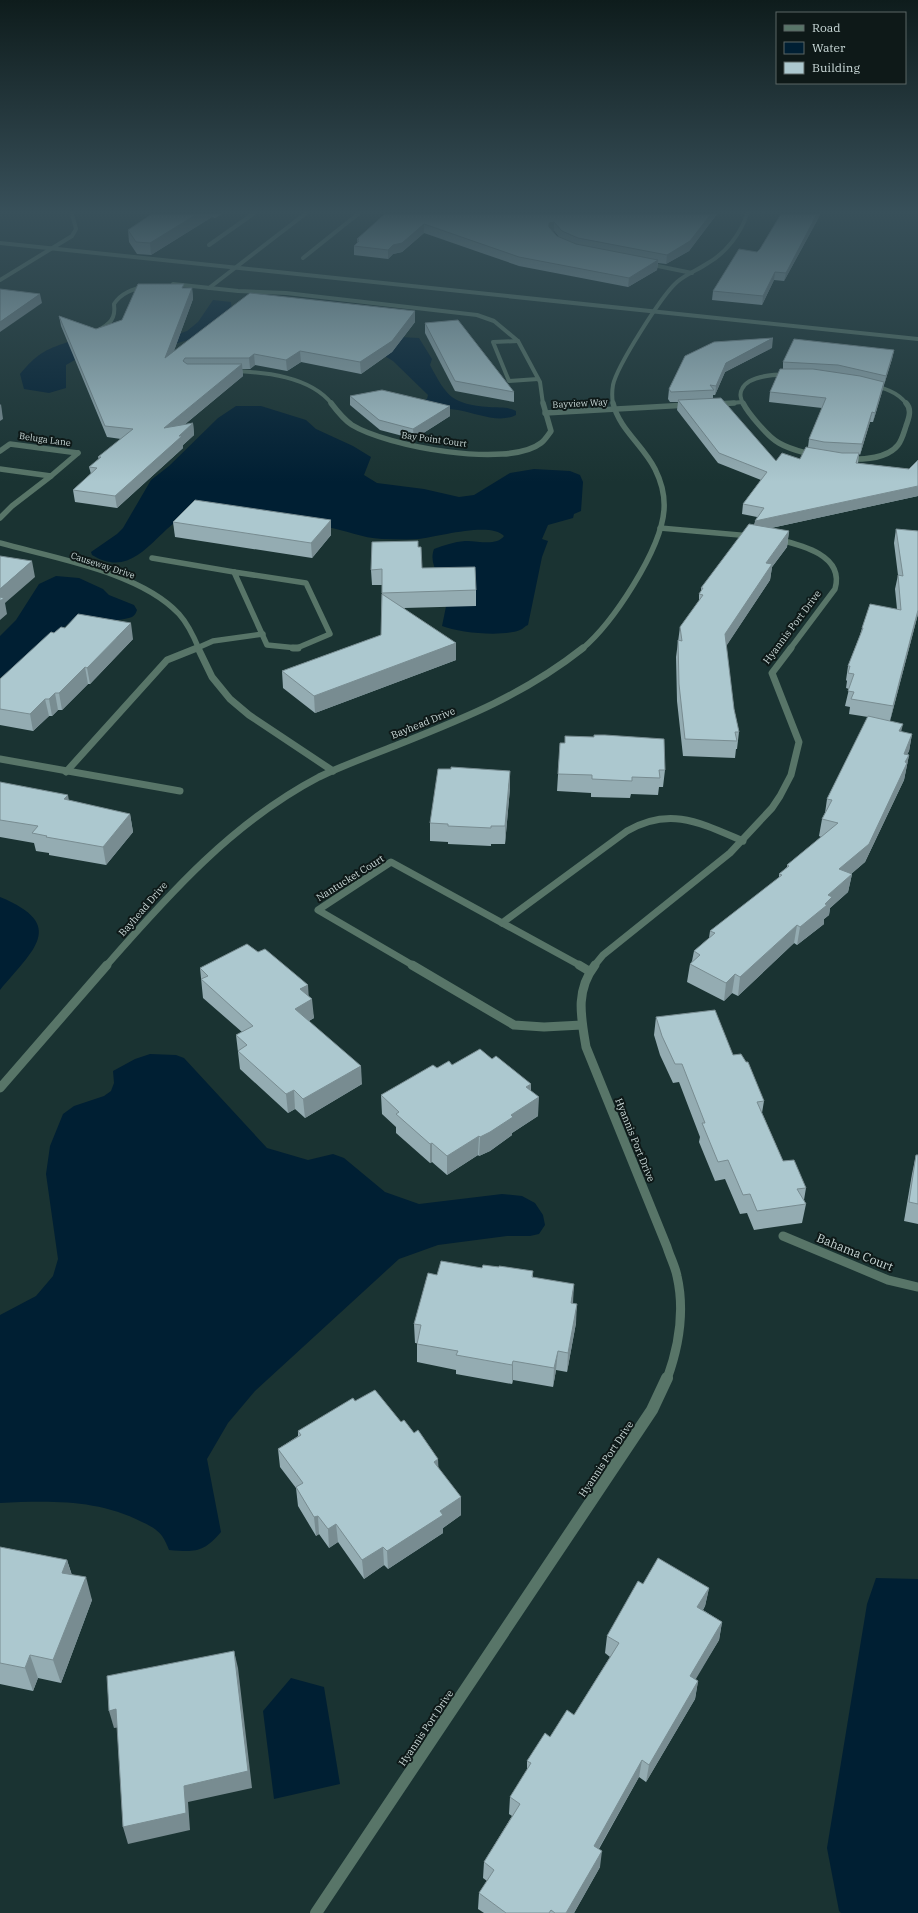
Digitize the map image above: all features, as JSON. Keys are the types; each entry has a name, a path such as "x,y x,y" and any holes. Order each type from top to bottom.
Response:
{"street":[{"path":"94,332 113,319 116,315 114,303"},
{"path":"382,303 472,313 497,323 518,341 540,382 542,402 545,413"},
{"path":"571,303 918,340"},
{"name":"Bayhead Drive","path":"0,1088 185,877 216,849 259,815 333,771 481,711 523,690 559,667 594,638 615,614 631,589 660,528 664,515 664,506 658,477 645,454 620,422 615,410 612,389 616,375 661,303"},
{"path":"518,341 493,342 509,381 538,379"},
{"name":"Bay Point Court","path":"223,372 270,375 298,382 322,395 336,412 358,428 390,441 442,450 498,455 525,450 541,442 550,433 551,427 545,413"},
{"path":"785,374 874,385 894,392 904,399 909,406 909,413 896,450 872,458 838,458 799,452 777,443 742,402 741,396 743,387 748,381 757,377 785,374"},
{"path":"710,404 742,402"},
{"name":"Bayview Way","path":"545,413 695,405"},
{"name":"Beluga Lane","path":"0,452 10,444 78,453 12,506 0,518"},
{"path":"0,469 50,476"},
{"name":"Hyannis Port Drive","path":"316,1913 652,1410 667,1381 673,1364 680,1335 681,1320 679,1290 676,1275 667,1247 586,1047 580,1016 580,997 589,971 615,944 743,841 772,808 784,789 795,761 799,742 772,673 835,589 838,578 832,564 807,547 766,537 660,528"},
{"name":"Causeway Drive","path":"0,543 111,575 155,594 181,616 194,636 205,668 211,678 233,702 333,771"},
{"path":"152,558 306,583 330,634 298,648 268,645 234,572"},
{"path":"66,772 167,660 213,641 263,634"},
{"path":"0,759 66,772 180,791"},
{"path":"502,923 627,831 649,820 672,818 698,823 743,841"},
{"name":"Nantucket Court","path":"582,1025 544,1027 514,1025 318,910 391,862 589,971"},
{"name":"Bahama Court","path":"783,1236 888,1280 918,1287"}],"water":[{"path":"211,303 231,303 232,311 359,335 419,338 432,359 430,365 441,385 452,397 467,404 477,406 509,408 516,411 516,415 495,418 458,410 415,405 427,399 428,395 393,361 383,355 194,338 159,349 144,346 187,331 198,322"},
{"path":"68,342 87,353 66,365 66,388 49,393 24,389 20,374 26,367 41,354"},
{"path":"236,406 261,406 306,420 316,429 353,446 371,457 364,475 377,483 424,489 459,497 474,495 510,473 534,469 570,471 580,475 583,482 581,511 574,514 573,518 548,525 542,539 548,541 542,557 528,625 521,630 492,634 459,631 442,626 449,592 434,566 434,549 461,541 491,542 504,536 497,532 488,530 463,531 418,539 382,539 315,525 239,516 219,512 200,511 186,516 173,524 137,556 124,561 109,562 92,555 91,552 123,528 151,480 169,466 218,418"},
{"path":"56,576 79,578 103,589 109,595 134,605 137,610 135,615 125,619 68,624 0,678 0,636 16,620 39,584"},
{"path":"0,897 21,907 33,918 39,928 38,939 32,950 0,990"},
{"path":"150,1054 176,1055 184,1058 267,1148 308,1160 333,1154 344,1158 385,1192 419,1204 502,1194 522,1196 535,1203 543,1215 545,1225 539,1234 530,1236 507,1236 438,1245 399,1259 255,1391 228,1423 207,1459 221,1532 209,1544 198,1550 192,1551 169,1550 162,1536 153,1528 125,1514 108,1509 90,1505 55,1502 0,1503 0,1315 36,1296 53,1276 58,1259 46,1174 50,1146 63,1114 74,1106 104,1096 111,1091 114,1083 113,1071 135,1059"},
{"path":"876,1578 918,1579 918,1913 841,1913 839,1911 827,1848 867,1604"},
{"path":"291,1678 324,1687 340,1784 274,1799 263,1711"}],"building":[{"path":"0,303 27,303 0,322"},
{"path":"129,303 186,303 165,358 237,303 344,303 415,311 392,341 360,362 300,351 286,360 254,354 249,358 185,358 183,361 187,364 242,364 164,428 193,423 179,436 182,436 115,496 73,490 97,468 89,467 101,457 98,457 133,429 105,426 59,316 96,329 122,320"},
{"path":"458,320 514,392 455,381 425,323"},
{"path":"773,338 726,363 716,386 710,385 714,390 671,392 669,389 685,356 714,342"},
{"path":"794,339 894,350 886,376 838,365 783,362"},
{"path":"780,369 813,369 860,376 884,382 875,413 872,412 862,444 824,442 809,439 826,398 770,392"},
{"path":"382,390 450,406 413,429 379,420 350,396"},
{"path":"721,398 776,461 782,453 800,459 806,447 842,453 859,453 856,463 909,469 918,460 918,486 755,521 764,508 743,504 767,472 719,453 678,400"},
{"path":"195,500 331,520 311,543 173,522"},
{"path":"749,524 789,531 766,563 772,564 725,634 734,709 739,732 735,732 737,741 685,739 679,684 678,640 682,641 680,627 703,595 699,594 703,588 701,588"},
{"path":"896,529 918,531 918,610 893,706 851,699 854,692 848,691 854,674 848,673 850,666 848,666 863,628 870,604 901,610 898,575 903,576"},
{"path":"418,541 418,547 421,547 422,568 475,567 476,590 382,593 382,569 371,570 372,542"},
{"path":"0,556 32,561 0,589"},
{"path":"382,594 456,643 314,696 282,671 381,635"},
{"path":"78,614 131,623 87,668 85,667 59,693 55,693 49,699 45,699 30,714 0,709 0,679 51,632 54,633 61,627 65,628"},
{"path":"868,716 903,724 899,731 912,734 904,754 909,755 905,762 907,763 869,844 839,869 852,874 828,895 832,897 825,904 827,905 800,927 797,925 740,977 735,974 726,983 690,964 700,955 694,951 715,933 710,931 782,875 779,874 789,866 787,865 838,823 822,819 832,800 827,799"},
{"path":"594,735 664,739 665,770 659,770 660,778 632,777 632,781 592,779 592,775 558,774 560,743 565,743 565,736 594,737"},
{"path":"451,767 510,771 505,826 491,826 491,828 448,826 448,824 430,823 438,769 451,769"},
{"path":"0,782 68,795 64,799 130,814 103,847 46,837 47,836 32,833 38,826 0,820"},
{"path":"247,944 258,952 265,949 308,985 300,989 312,999 295,1009 361,1066 303,1099 294,1090 286,1094 238,1051 247,1045 236,1035 253,1026 201,979 208,976 200,968"},
{"path":"715,1010 733,1055 741,1054 746,1062 748,1062 764,1101 757,1102 783,1161 794,1160 806,1188 797,1189 806,1204 757,1211 750,1194 743,1195 728,1160 718,1162 702,1123 705,1123 682,1064 675,1064 662,1036 656,1017"},
{"path":"480,1049 492,1059 496,1056 531,1084 526,1087 539,1097 511,1115 513,1117 490,1132 480,1137 479,1136 447,1156 432,1143 430,1144 396,1114 399,1112 381,1095 433,1065 437,1068 449,1061 452,1065"},
{"path":"916,1155 918,1155 918,1204 909,1202"},
{"path":"441,1261 482,1268 483,1265 533,1271 532,1277 574,1284 571,1303 577,1304 568,1353 558,1351 554,1368 513,1361 512,1365 456,1355 458,1351 417,1344 421,1325 414,1324 428,1273 437,1275"},
{"path":"375,1390 401,1422 404,1420 414,1433 418,1430 438,1459 434,1462 461,1497 440,1511 443,1515 387,1551 383,1547 362,1560 336,1524 328,1529 318,1516 314,1517 296,1487 303,1483 278,1449 301,1435 298,1431 353,1398 355,1401"},
{"path":"0,1547 67,1560 62,1573 86,1577 53,1660 30,1655 25,1668 0,1663"},
{"path":"658,1558 709,1588 697,1607 722,1622 690,1676 698,1681 649,1765 642,1760 594,1846 602,1851 566,1913 555,1913 551,1910 549,1913 506,1913 479,1893 494,1870 484,1862 520,1804 510,1797 531,1763 527,1761 545,1733 550,1737 567,1710 574,1715 619,1643 607,1636 638,1581 643,1584"},
{"path":"234,1651 248,1771 184,1786 186,1813 123,1827 116,1709 109,1711 107,1676"}]}
